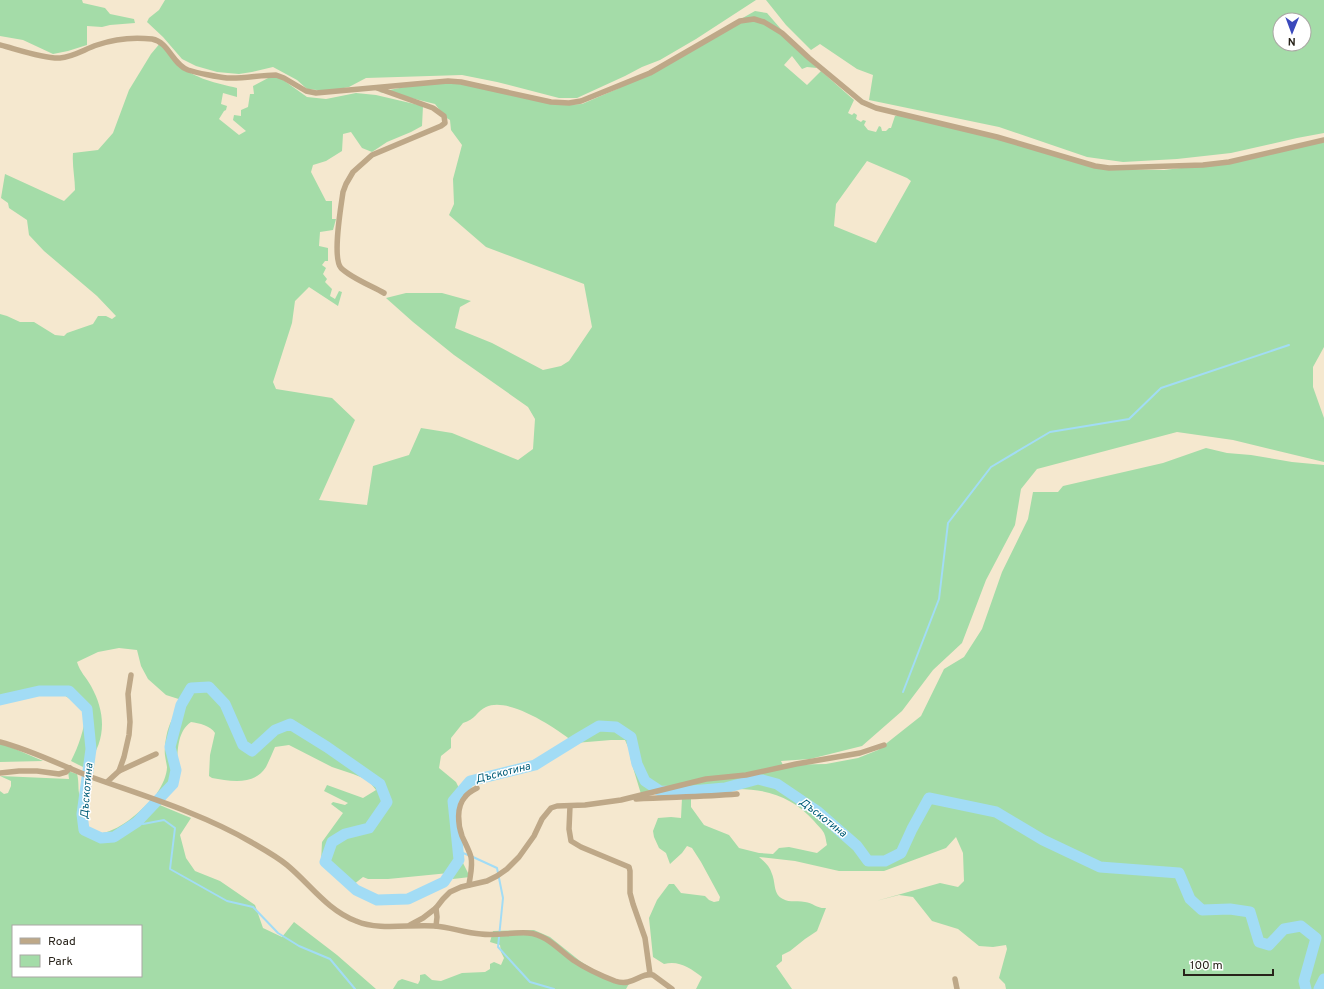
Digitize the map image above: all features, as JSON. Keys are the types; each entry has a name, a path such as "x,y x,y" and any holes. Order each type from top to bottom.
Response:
{"street":[{"path":"0,45 38,55 60,58 99,44 114,41 128,39 152,40 158,41 163,45 181,66 188,70 226,78 276,75 306,91 316,93 448,81 461,82 551,102 569,103 581,102 650,73 740,21 754,19 764,22 782,33 809,58 862,102 889,112 998,137 1095,166 1109,168 1203,165 1229,162 1324,140"},
{"path":"374,87 433,108 444,116 445,122 441,126 372,155 353,172 343,192 337,244 337,258 340,267 384,292"},
{"path":"119,771 129,735 130,722 128,694 131,675"},
{"path":"0,742 18,747 76,771 151,798 218,825 250,841 287,865 332,908 348,918 376,926 436,926 467,933 527,933 538,935 575,961 617,982 632,982 650,974 672,989"},
{"path":"621,800 706,779 746,775 796,764 860,753 884,745"},
{"path":"107,782 119,771 156,754"},
{"path":"0,773 37,771 59,774 66,772 70,768"},
{"path":"469,885 471,856 461,834 459,814 460,806 463,800 466,796 478,788"},
{"path":"410,926 436,908 450,892 469,885 487,881 498,876 507,869 519,857 534,836 542,818 551,808 557,806 570,806 621,800 737,794"},
{"path":"570,806 569,829 571,841 581,847 629,867 630,892 645,938 650,974"},
{"path":"436,908 436,926"},
{"path":"955,979 957,989"}],"green space":[{"path":"0,0 82,0 83,3 105,8 110,14 134,19 135,23 102,27 87,26 87,45 53,54 23,40 0,36"},
{"path":"165,0 756,0 696,39 660,60 577,98 559,98 497,82 462,75 366,78 349,87 328,91 307,89 297,80 273,67 239,74 217,72 196,66 182,59 163,37 147,22 149,18 159,10"},
{"path":"766,0 1324,0 1324,133 1231,153 1177,159 1123,162 1087,157 999,127 869,100 873,75 857,69 820,44 811,50 786,25"},
{"path":"755,11 767,13 806,58 817,68 807,67 802,69 792,56 784,65 807,85 821,71 854,100 848,113 852,115 854,113 857,115 856,119 861,122 863,120 866,121 864,125 868,130 876,132 879,126 881,127 882,131 886,131 891,128 895,116 903,115 1112,169 1164,170 1239,161 1324,141 1324,347 1313,367 1313,387 1324,418 1324,462 1233,440 1177,432 1037,469 1021,489 1015,525 986,580 962,643 933,670 902,711 862,746 810,759 781,761 783,765 826,764 858,758 878,750 921,716 944,669 964,657 982,629 1002,572 1028,519 1033,492 1058,492 1063,486 1163,463 1206,448 1227,453 1324,465 1324,989 1006,989 1005,984 999,978 1007,949 1006,945 993,947 979,946 958,929 932,921 913,897 899,895 876,901 940,883 958,887 964,881 963,853 956,837 946,848 884,871 839,871 795,861 759,857 770,869 776,892 780,897 788,901 802,901 820,908 826,908 817,931 790,951 782,955 782,961 776,966 792,989 696,989 702,977 684,966 675,963 664,964 653,957 649,918 657,900 669,884 674,884 681,893 705,896 714,902 719,901 720,897 692,848 687,846 670,864 666,853 659,848 654,837 653,831 658,818 681,818 682,798 691,796 684,792 641,794 629,749 625,740 575,743 557,730 520,710 507,706 496,705 486,707 473,718 463,723 451,738 451,748 441,756 439,768 456,782 459,788 453,803 460,842 460,857 470,877 453,879 449,873 388,879 368,879 363,877 353,885 345,884 321,862 322,842 343,813 331,804 333,802 345,805 348,803 324,791 327,785 363,798 376,790 368,780 332,767 289,745 275,747 266,767 261,773 248,780 234,781 212,778 209,776 210,755 215,733 208,727 191,722 184,729 180,738 175,780 172,789 167,796 157,793 161,787 167,770 165,750 168,728 174,716 182,706 188,702 166,695 148,679 141,666 137,650 119,648 98,652 77,662 96,697 102,718 102,728 97,748 85,768 71,761 81,737 86,712 79,705 58,691 16,694 0,699 0,314 20,322 34,322 55,335 64,336 67,333 93,324 98,316 106,316 112,319 116,316 97,296 44,251 29,235 27,220 9,208 8,203 1,198 5,174 64,201 75,190 73,153 98,150 113,133 129,90 151,54 161,42 185,69 206,80 237,88 237,97 223,93 221,104 227,106 226,110 219,119 239,135 246,131 233,120 234,115 241,116 241,110 248,107 250,94 254,94 253,86 270,77 279,77 307,97 326,99 356,93 376,95 423,106 422,126 411,132 387,142 372,152 362,148 351,132 343,134 342,151 326,161 313,165 311,172 326,201 332,201 332,219 336,219 333,230 320,232 319,246 328,248 328,261 325,261 322,265 326,268 323,274 327,279 325,282 332,289 330,296 335,299 339,291 342,292 338,306 309,287 295,301 292,323 273,382 276,389 332,398 355,420 319,500 367,505 373,466 409,455 421,428 452,433 518,460 533,449 535,419 528,407 454,355 386,298 406,293 442,293 471,301 460,307 455,328 492,343 543,370 561,366 569,361 592,327 584,284 486,247 449,215 454,204 453,179 462,145 451,130 450,120 445,117 435,104 379,92 436,81 457,81 564,105 582,104 617,89","holes":["867,161 911,181 876,243 834,226 836,204","738,789 749,789 780,796 798,806 821,828 825,835 827,845 817,853 789,847 779,848 773,854 759,853 739,848 729,835 704,825 691,807 691,796 725,793"]},
{"path":"0,744 6,745 43,761 0,762"},
{"path":"68,771 77,774 82,808 80,825 85,832 90,834 108,832 124,824 150,801 191,818 180,835 186,858 195,871 220,881 255,905 263,928 282,937 294,922 337,955 376,989 0,989 0,791 4,794 8,793 11,786 11,781 0,776 69,779"},
{"path":"534,930 550,937 580,961 613,982 630,982 626,989 393,989 398,981 402,979 418,984 420,975 425,974 432,980 441,981 462,973 485,972 490,969 490,964 494,962 501,965 504,958 500,945 490,942 493,931"}],"waterway":[{"path":"903,692 939,599 948,523 991,467 1050,432 1129,419 1161,388 1289,345"},
{"name":"Дъскотина","path":"0,700 39,691 69,691 87,709 91,749 82,814 84,830 101,838 114,837 137,822 173,784 176,770 170,747 181,705 191,688 209,687 225,704 243,745 252,751 275,730 290,724 327,747 380,784 387,802 369,828 345,834 332,842 325,862 356,890 377,900 408,899 444,882 459,860 453,801 470,781 535,765 599,726 616,727 631,737 637,764 645,781 660,791 679,792 725,788 758,779 777,784 817,811 857,846 868,861 885,861 901,853 929,798 996,812 1043,840 1100,867 1179,873 1190,899 1202,910 1230,909 1250,912 1259,942 1269,945 1284,929 1301,926 1316,938 1304,981 1306,989"},
{"path":"137,822 143,824 164,820 175,828 170,869 227,901 253,907 278,933 299,946 330,959 355,989"},
{"path":"458,851 468,855"},
{"path":"473,857 497,868 503,898 498,947 530,982 554,989"},
{"name":"Дъскотина","path":"1319,989 1324,979"}]}
